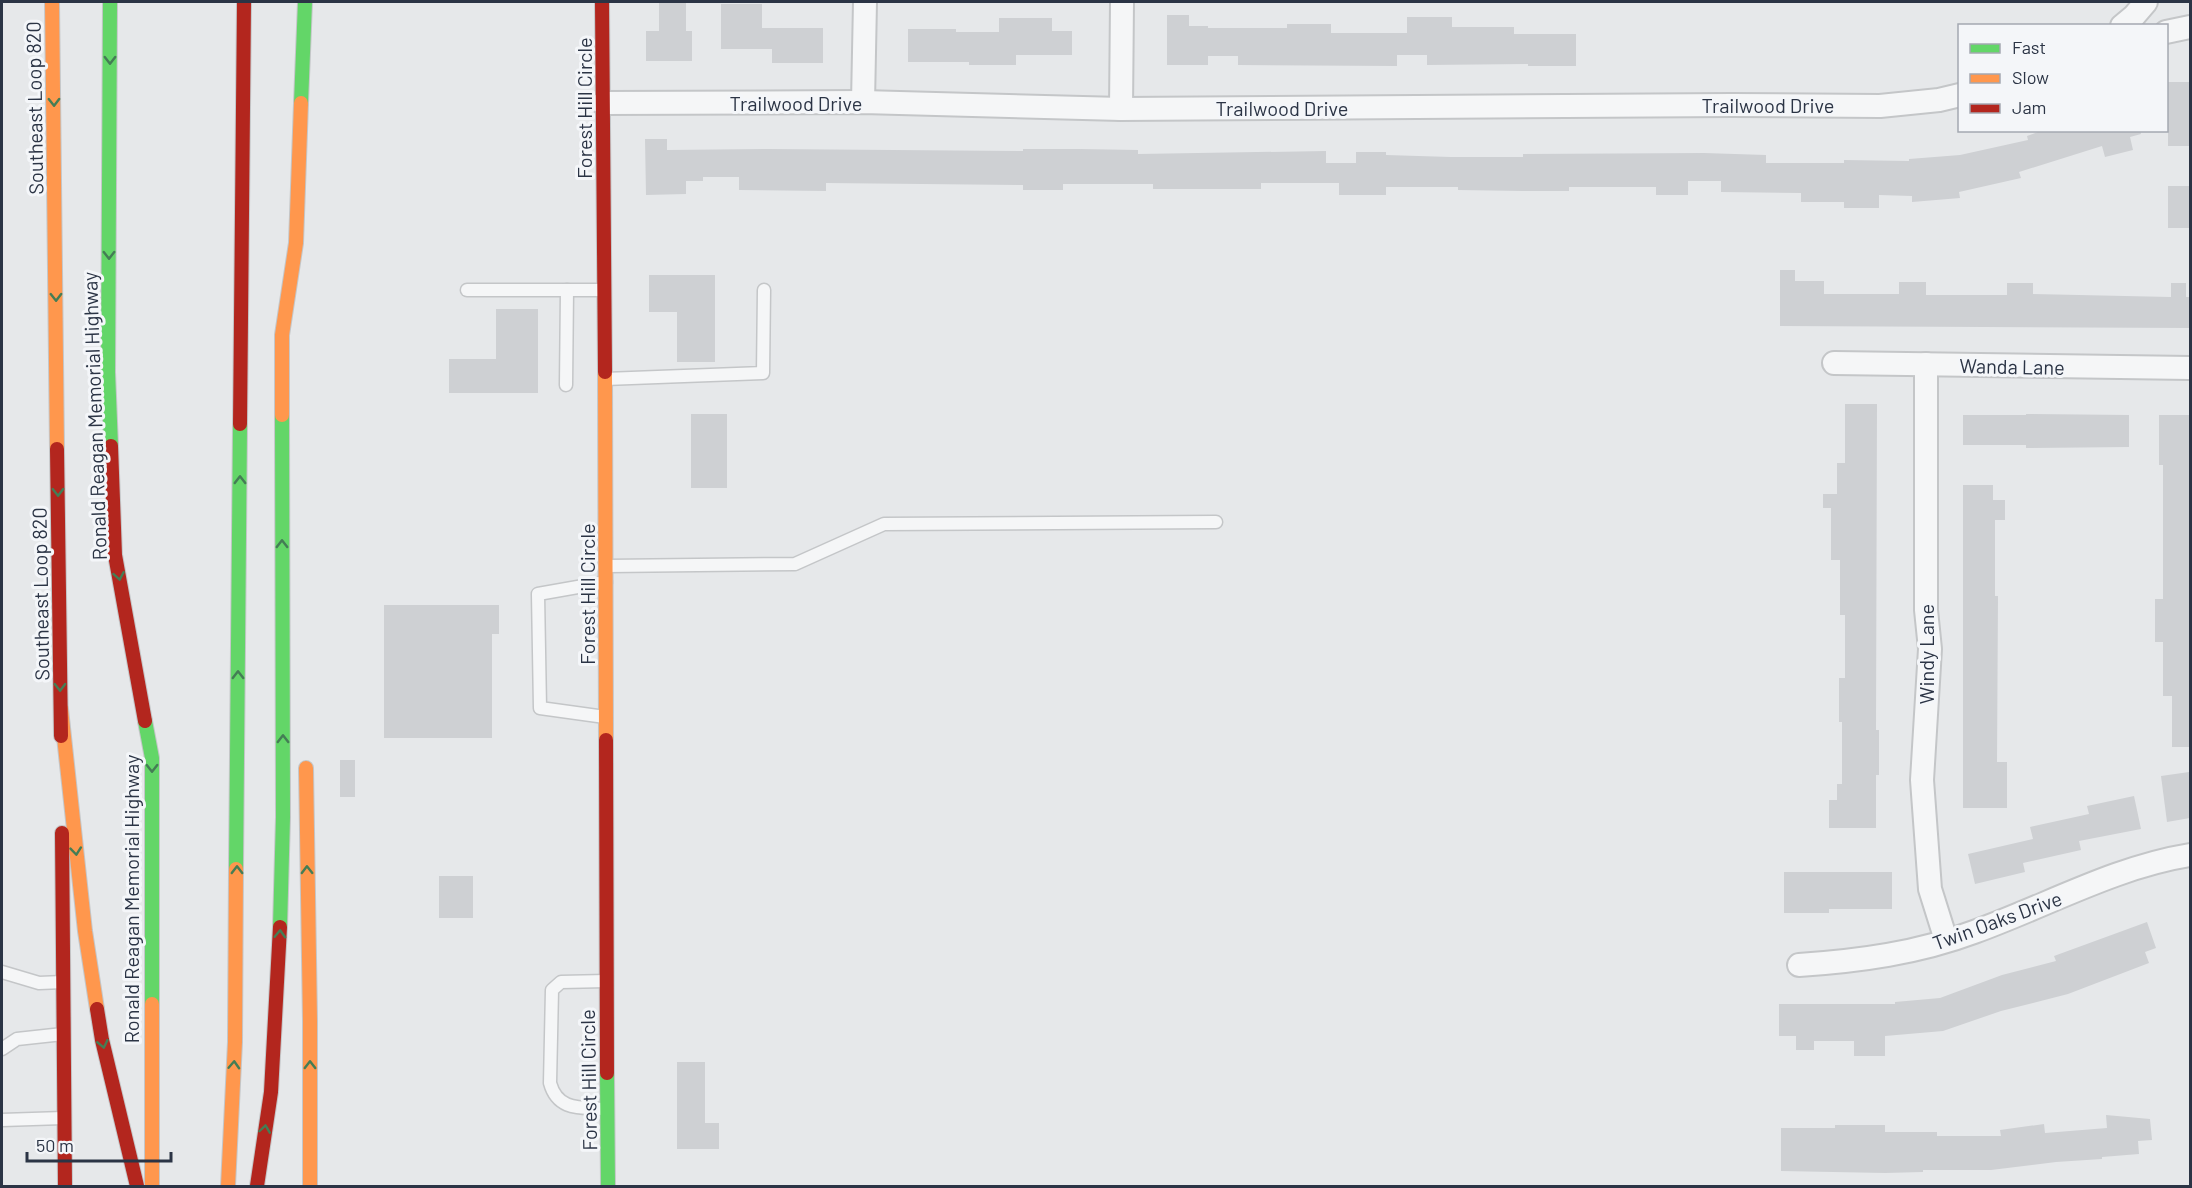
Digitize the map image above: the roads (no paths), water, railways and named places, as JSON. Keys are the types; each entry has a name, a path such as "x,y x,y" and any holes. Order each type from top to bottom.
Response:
{"main road":[{"name":"Southeast Loop 820","path":"52,2 64,982 64,1186"},
{"name":"Ronald Reagan Memorial Highway","path":"110,2 108,372 115,555 152,758 152,1186"},
{"path":"228,1186 236,1042 244,2"},
{"path":"298,323 296,243 305,2"},
{"name":"Forest Hill Circle","path":"602,2 607,566 608,1186"},
{"path":"257,1186 271,1092 278,982 283,817 282,335 296,243"},
{"path":"60,709 85,931 102,1040 136,1186"},
{"path":"305,749 310,1021 310,1186"}],"street":[{"path":"863,102 865,2"},
{"path":"1120,109 1122,2"},
{"path":"2124,24 2146,2"},
{"path":"2168,32 2190,27"},
{"name":"Trailwood Drive","path":"603,103 863,102 1120,109 1880,106 1939,100 1958,95"},
{"name":"Wanda Lane","path":"1834,363 2190,368"},
{"name":"Windy Lane","path":"1926,364 1926,610 1930,649 1922,780 1930,890 1946,940"},
{"name":"Twin Oaks Drive","path":"1799,964 1853,961 1895,954 1946,940 1973,932 2103,880 2173,858 2190,855"}],"lane":[{"path":"467,290 604,290"},
{"path":"566,385 567,290"},
{"path":"604,380 763,373 764,290"},
{"path":"607,566 795,564 884,524 1216,522"},
{"path":"606,582 538,594 540,708 606,717"},
{"path":"2,972 39,983 64,982"},
{"path":"606,981 561,982 552,990 550,1083 555,1096 567,1105 608,1109"},
{"path":"2,1048 17,1039 64,1034"},
{"path":"2,1120 64,1118"}]}
